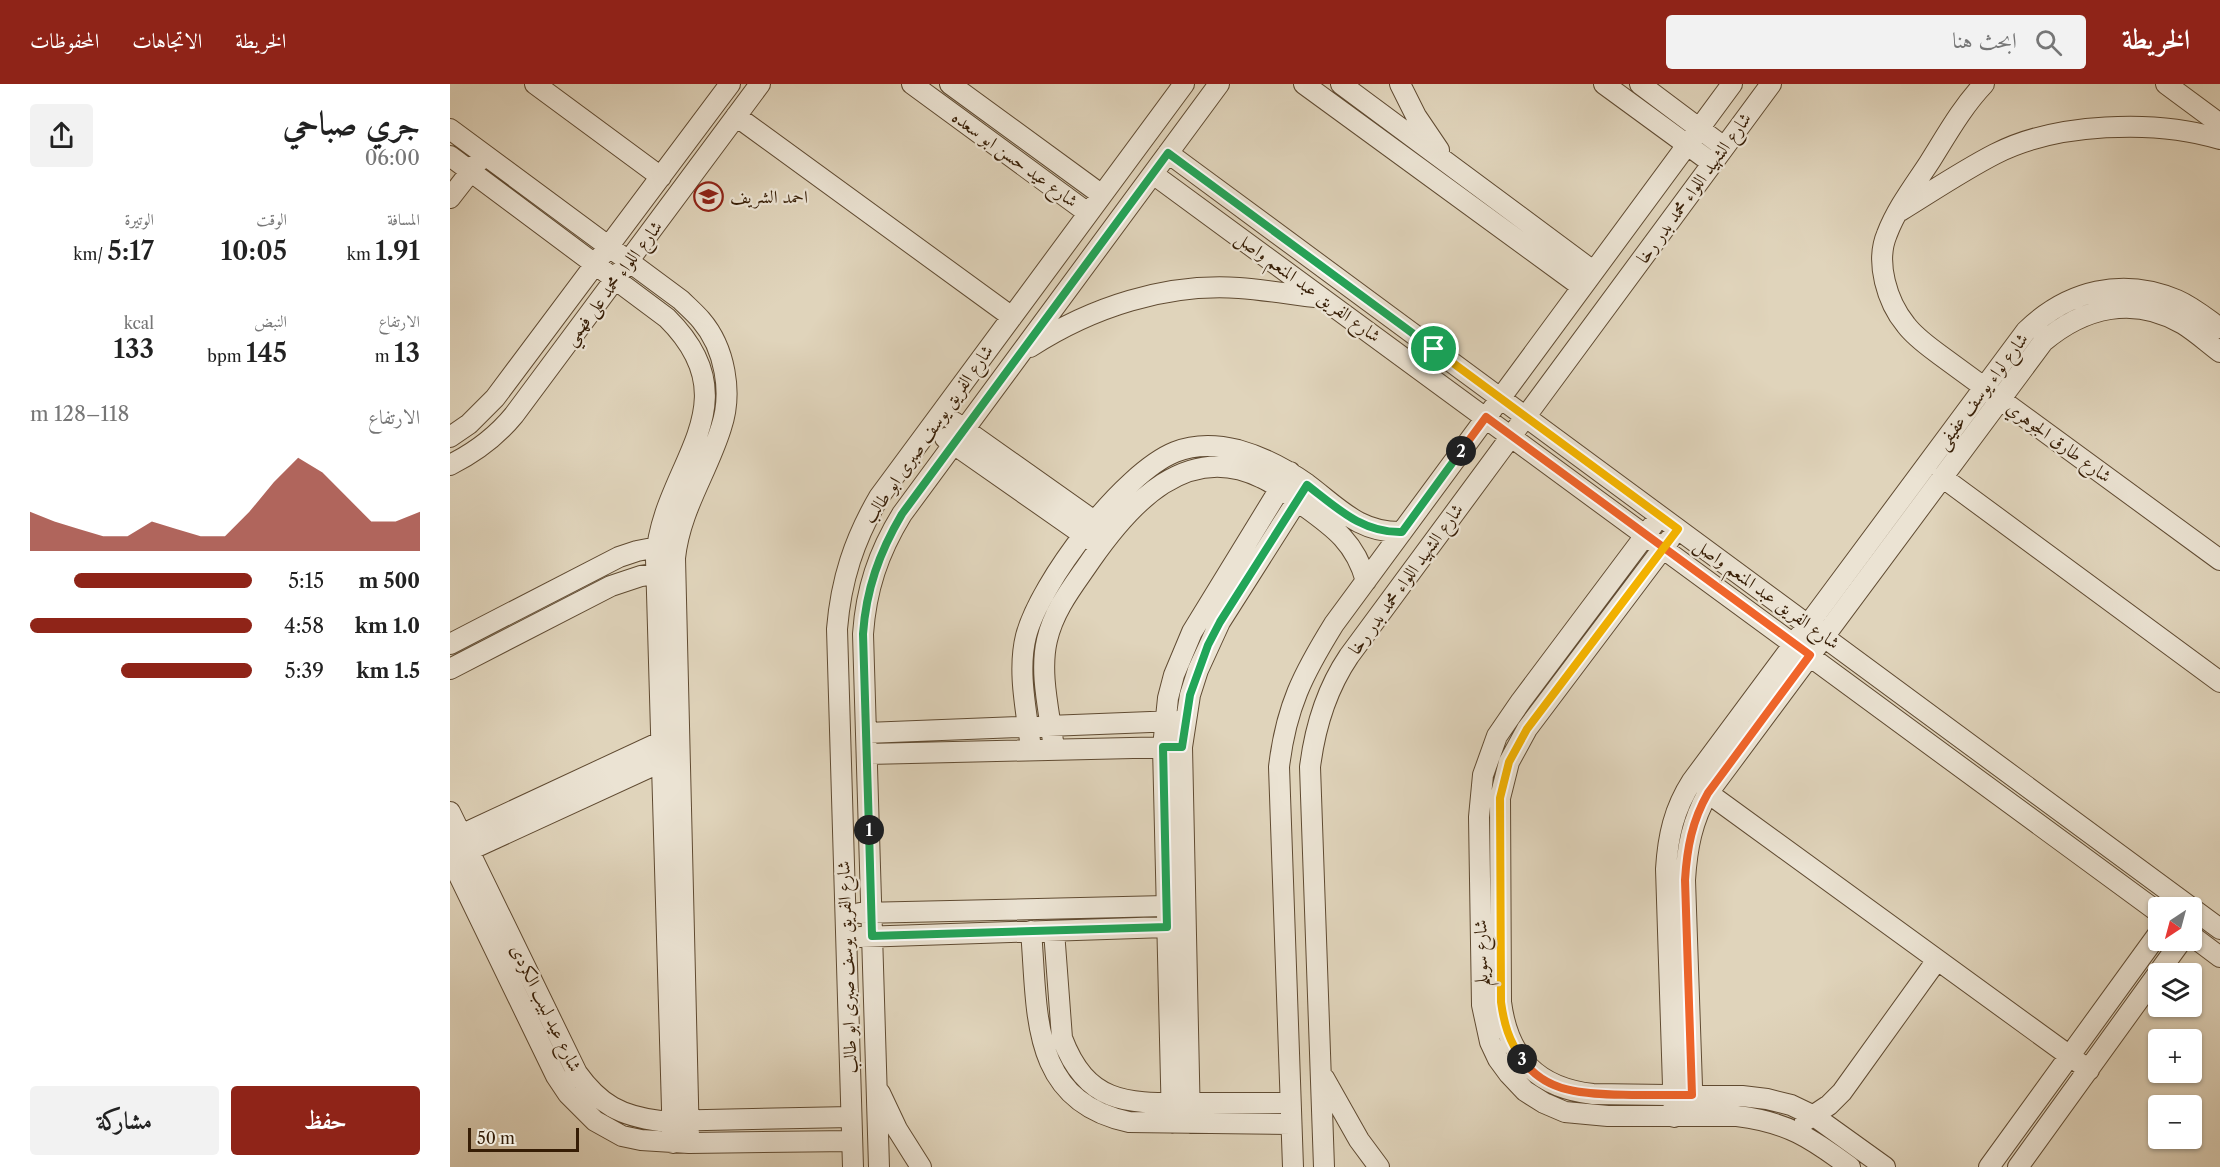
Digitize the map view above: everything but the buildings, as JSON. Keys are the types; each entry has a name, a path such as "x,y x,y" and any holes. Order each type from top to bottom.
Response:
{"street":[{"path":"535,84 661,177"},
{"name":"شارع اللواء محمد على فهمي","path":"450,437 469,424 495,398 730,84"},
{"name":"شارع اللواء محمد على فهمي","path":"450,465 478,449 507,423 760,84"},
{"name":"شارع عيد حسن ابو سعده","path":"912,84 1088,213"},
{"name":"شارع عيد حسن ابو سعده","path":"950,84 1102,195"},
{"name":"شارع الفريق يوسف صبرى ابو طالب","path":"853,1167 837,629 839,602 853,548 879,497 1184,84"},
{"name":"شارع الفريق يوسف صبرى ابو طالب","path":"879,1167 863,634 870,584 878,559 893,529 1220,84"},
{"path":"1304,84 1588,279"},
{"path":"1341,84 1447,163 1588,279"},
{"path":"1400,84 1416,116 1447,163"},
{"path":"1640,84 1724,147"},
{"name":"شارع الشهيد اللواء محمد بدر رخا","path":"1293,1167 1279,805 1279,767 1288,712 1310,663 1334,624 1732,84"},
{"name":"شارع الشهيد اللواء محمد بدر رخا","path":"1324,1167 1310,767 1321,712 1331,686 1345,662 1771,84"},
{"name":"شارع طارق الجوهري","path":"1984,84 1962,111 1896,214 1885,237 1882,260 1885,283 1893,305 1905,324 1922,341 2220,560"},
{"path":"2166,84 2220,124"},
{"path":"1607,85 1712,163"},
{"path":"736,116 1012,316"},
{"path":"1896,214 1997,153 2033,140 2071,131 2109,127 2160,129 2220,139"},
{"path":"667,545 660,528 703,420 706,398 703,375 696,353 683,334 667,318 451,159 458,135 681,300 701,320 716,345 725,372 726,400 721,428 684,514 667,545 665,572 681,1143"},
{"name":"شارع الفريق عبد المنعم واصل","path":"1168,153 1808,624 2171,897"},
{"path":"450,198 483,154"},
{"name":"شارع الفريق عبد المنعم واصل","path":"1153,174 2148,905"},
{"path":"1021,353 1084,316 1119,304 1164,293 1196,289 1238,288 1324,298"},
{"name":"شارع لواء يوسف عفيفى","path":"1683,1095 1685,880 1688,845 1699,809 1708,793 1942,477 2026,331 2042,315 2059,304 2090,293 2123,289 2158,294 2177,300 2220,328"},
{"name":"شارع لواء يوسف عفيفى","path":"1683,1095 1666,869 1670,831 1682,796 1692,781 1808,624 1992,393 2059,328 2079,317 2099,310 2143,309 2164,315 2184,325 2220,352"},
{"path":"936,420 1097,535"},
{"path":"1031,749 1023,658 1026,637 1034,613 1044,594 1097,535 1149,493 1182,472 1200,467 1221,466 1285,481 1302,493 1362,525 1382,531 1402,532"},
{"path":"1942,477 2220,682"},
{"path":"1180,1103 1172,747 1164,721 1174,675 1192,632 1285,481"},
{"path":"1302,493 1345,538 1358,558 1366,581"},
{"path":"1181,1123 1166,906 1172,747 1185,722 1192,687 1208,645 1220,622 1302,493"},
{"name":"شارع سويلم","path":"1660,515 1515,710 1497,736 1489,755 1481,786 1479,817 1482,1005 1490,1042 1498,1059 1525,1091 1565,1112 1587,1115 1746,1117 1773,1122 1811,1139 1850,1167"},
{"name":"شارع سويلم","path":"1678,529 1527,729 1509,762 1500,798 1501,1002 1504,1024 1512,1045 1525,1064 1539,1077 1556,1086 1574,1092 1593,1094 1742,1096 1767,1099 1814,1116 1885,1167"},
{"path":"1054,748 1045,661 1047,641 1052,622 1097,535"},
{"path":"450,644 600,566 638,551 667,545"},
{"path":"450,669 611,586 626,580 665,572"},
{"path":"1044,594 1061,604"},
{"path":"1023,658 1045,661"},
{"path":"866,733 1185,722"},
{"path":"456,848 671,747"},
{"path":"867,754 1172,747"},
{"path":"1708,793 2089,1070"},
{"name":"شارع عيد لبيب الكردى","path":"450,812 456,848 556,1076 582,1110 609,1130 641,1140 681,1143 852,1141"},
{"name":"شارع عيد لبيب الكردى","path":"456,848 578,1073 599,1099 629,1116 681,1122 851,1118"},
{"path":"845,913 1166,906"},
{"name":"شارع الفريق عبد المنعم واصل","path":"2202,923 2220,928"},
{"path":"846,937 1167,927"},
{"path":"1054,931 1062,1038 1077,1070 1090,1082 1104,1092 1137,1103 1290,1103"},
{"path":"1031,932 1040,1036 1046,1054 1054,1071 1065,1086 1093,1110 1110,1118 1129,1122 1291,1124"},
{"path":"2202,944 2220,957"},
{"path":"1989,1167 2148,948"},
{"path":"2018,1167 2174,951"},
{"path":"1790,1128 1814,1116 1842,1092 1937,960"},
{"path":"1320,1071 1343,1115 1379,1167"},
{"path":"878,1087 897,1130 921,1167"},
{"path":"1683,1095 1684,1117"}],"place":[{"name":"احمد الشريف","path":"709,197"}],"route":[{"path":"1434,349 1168,153 902,514 888,536 878,559 870,584 863,634 872,936 1167,927 1163,747 1182,747 1190,695 1208,645 1220,622 1307,485 1362,525 1382,531 1402,532 1486,417 1511,436 1664,548 1810,655 1708,793 1692,827 1685,880 1692,1095 1593,1094 1574,1092 1556,1086 1539,1077 1525,1064 1512,1045 1504,1024 1501,1002 1500,798 1509,762 1527,729 1664,548 1678,529 1434,349"}]}
